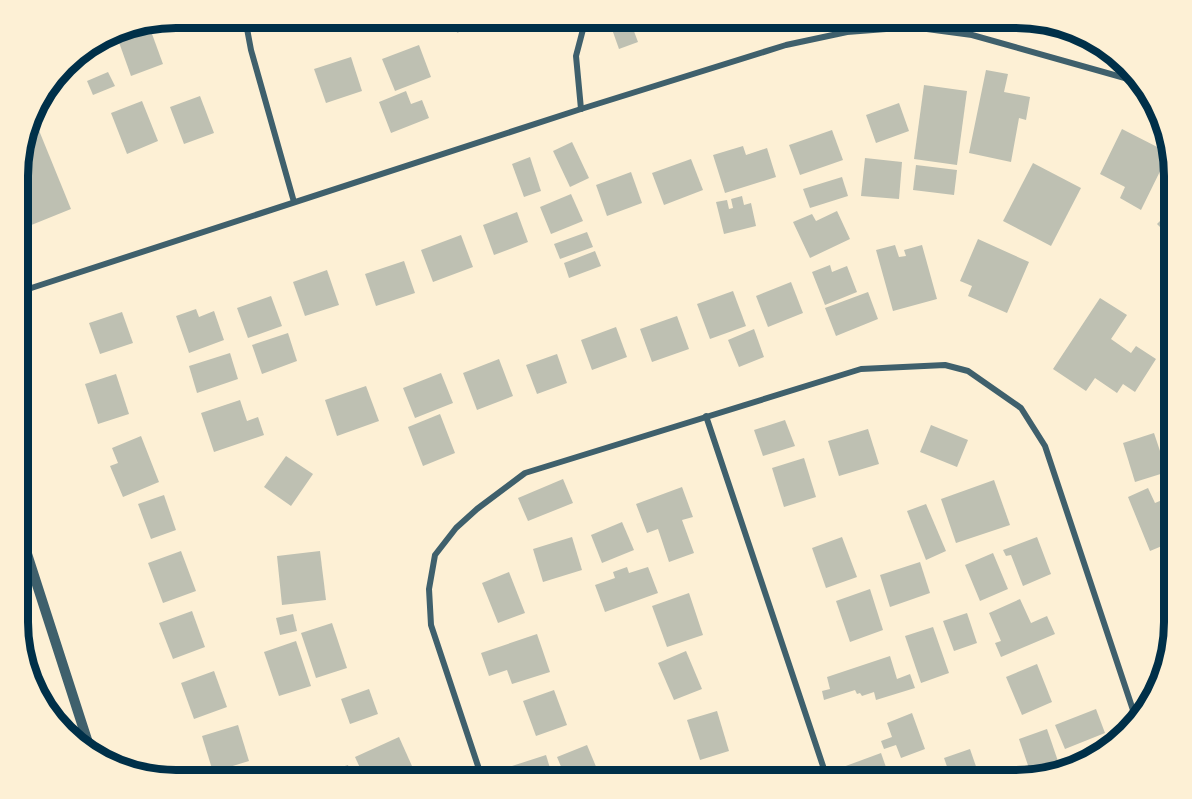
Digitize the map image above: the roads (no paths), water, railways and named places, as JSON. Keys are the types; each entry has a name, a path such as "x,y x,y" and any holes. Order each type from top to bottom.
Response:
{"street":[{"path":"247,28 294,202"},
{"path":"581,109 576,56 583,28"},
{"path":"28,289 581,109 786,45 847,32 899,28"},
{"path":"920,28 972,35 1126,78"},
{"path":"479,770 431,625 429,590 435,555 456,528 525,473 861,369 945,365 968,371 1021,408 1045,446 1133,711"},
{"path":"706,416 824,770"},
{"path":"28,557 87,740"}]}
